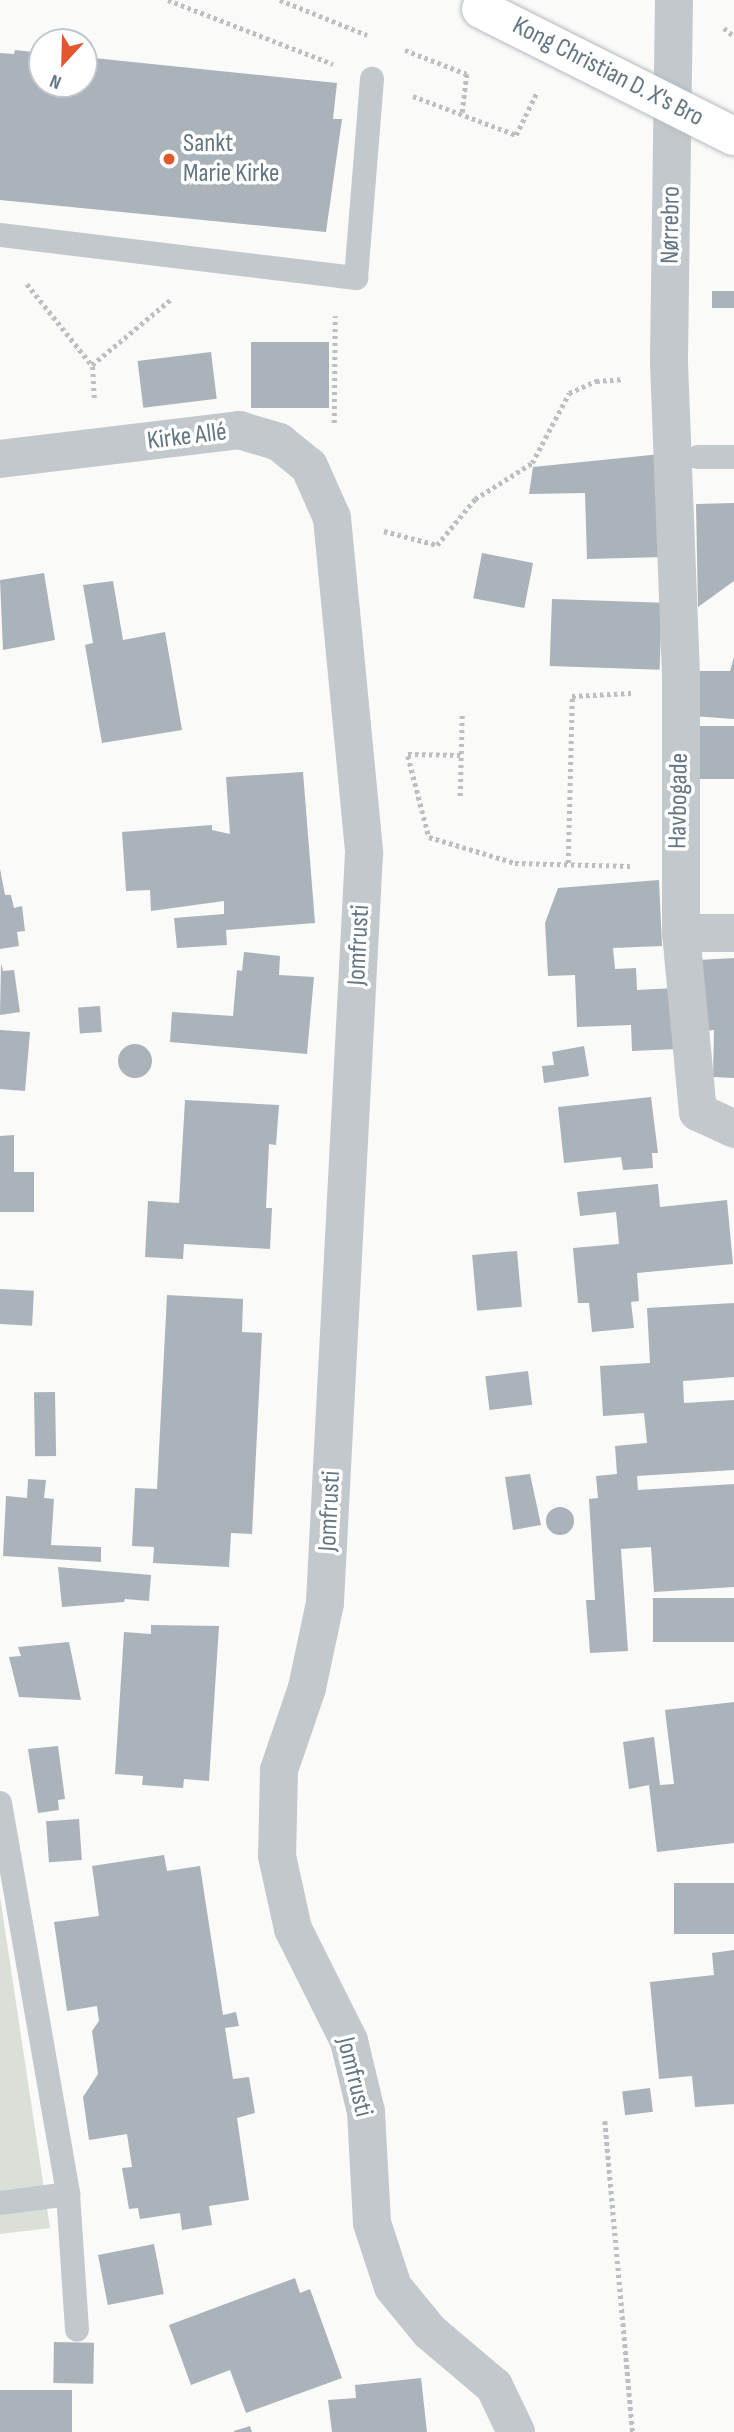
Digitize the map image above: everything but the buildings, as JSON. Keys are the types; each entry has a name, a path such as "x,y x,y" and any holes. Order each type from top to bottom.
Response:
{"street":[{"name":"Nørrebro","path":"674,0 684,453"},
{"name":"Kong Christian D. X's Bro","path":"481,9 734,135"},
{"name":"Kirke Allé","path":"0,459 239,430 279,442 309,466 332,518"},
{"name":"Havbogade","path":"684,453 678,868 681,933 698,1112 734,1129"},
{"name":"Jomfrusti","path":"332,518 364,853 325,1603 307,1688 279,1770 277,1856 293,1929 349,2041 366,2112 372,2222 393,2287 430,2332 494,2386 516,2432"},
{"path":"681,933 734,933"}],"lane":[{"path":"0,235 213,263 356,278 372,79"},
{"path":"684,453 734,457"},
{"path":"0,1802 68,2194 77,2330"},
{"path":"0,2203 68,2194"}],"path":[{"path":"168,0 516,135"},
{"path":"92,365 213,263"},
{"path":"25,281 92,365 97,448"},
{"path":"332,357 334,335"},
{"path":"332,518 437,545 475,499 532,463 569,393 596,381"},
{"path":"568,863 572,696 680,691"},
{"path":"460,796 462,713"},
{"path":"408,754 461,755"},
{"path":"429,837 515,863 678,868"},
{"path":"605,2122 633,2432"}],"shaded area":[{"path":"0,1897 50,2228 0,2234"}],"place":[{"name":"Sankt Marie Kirke","path":"169,159"}]}
